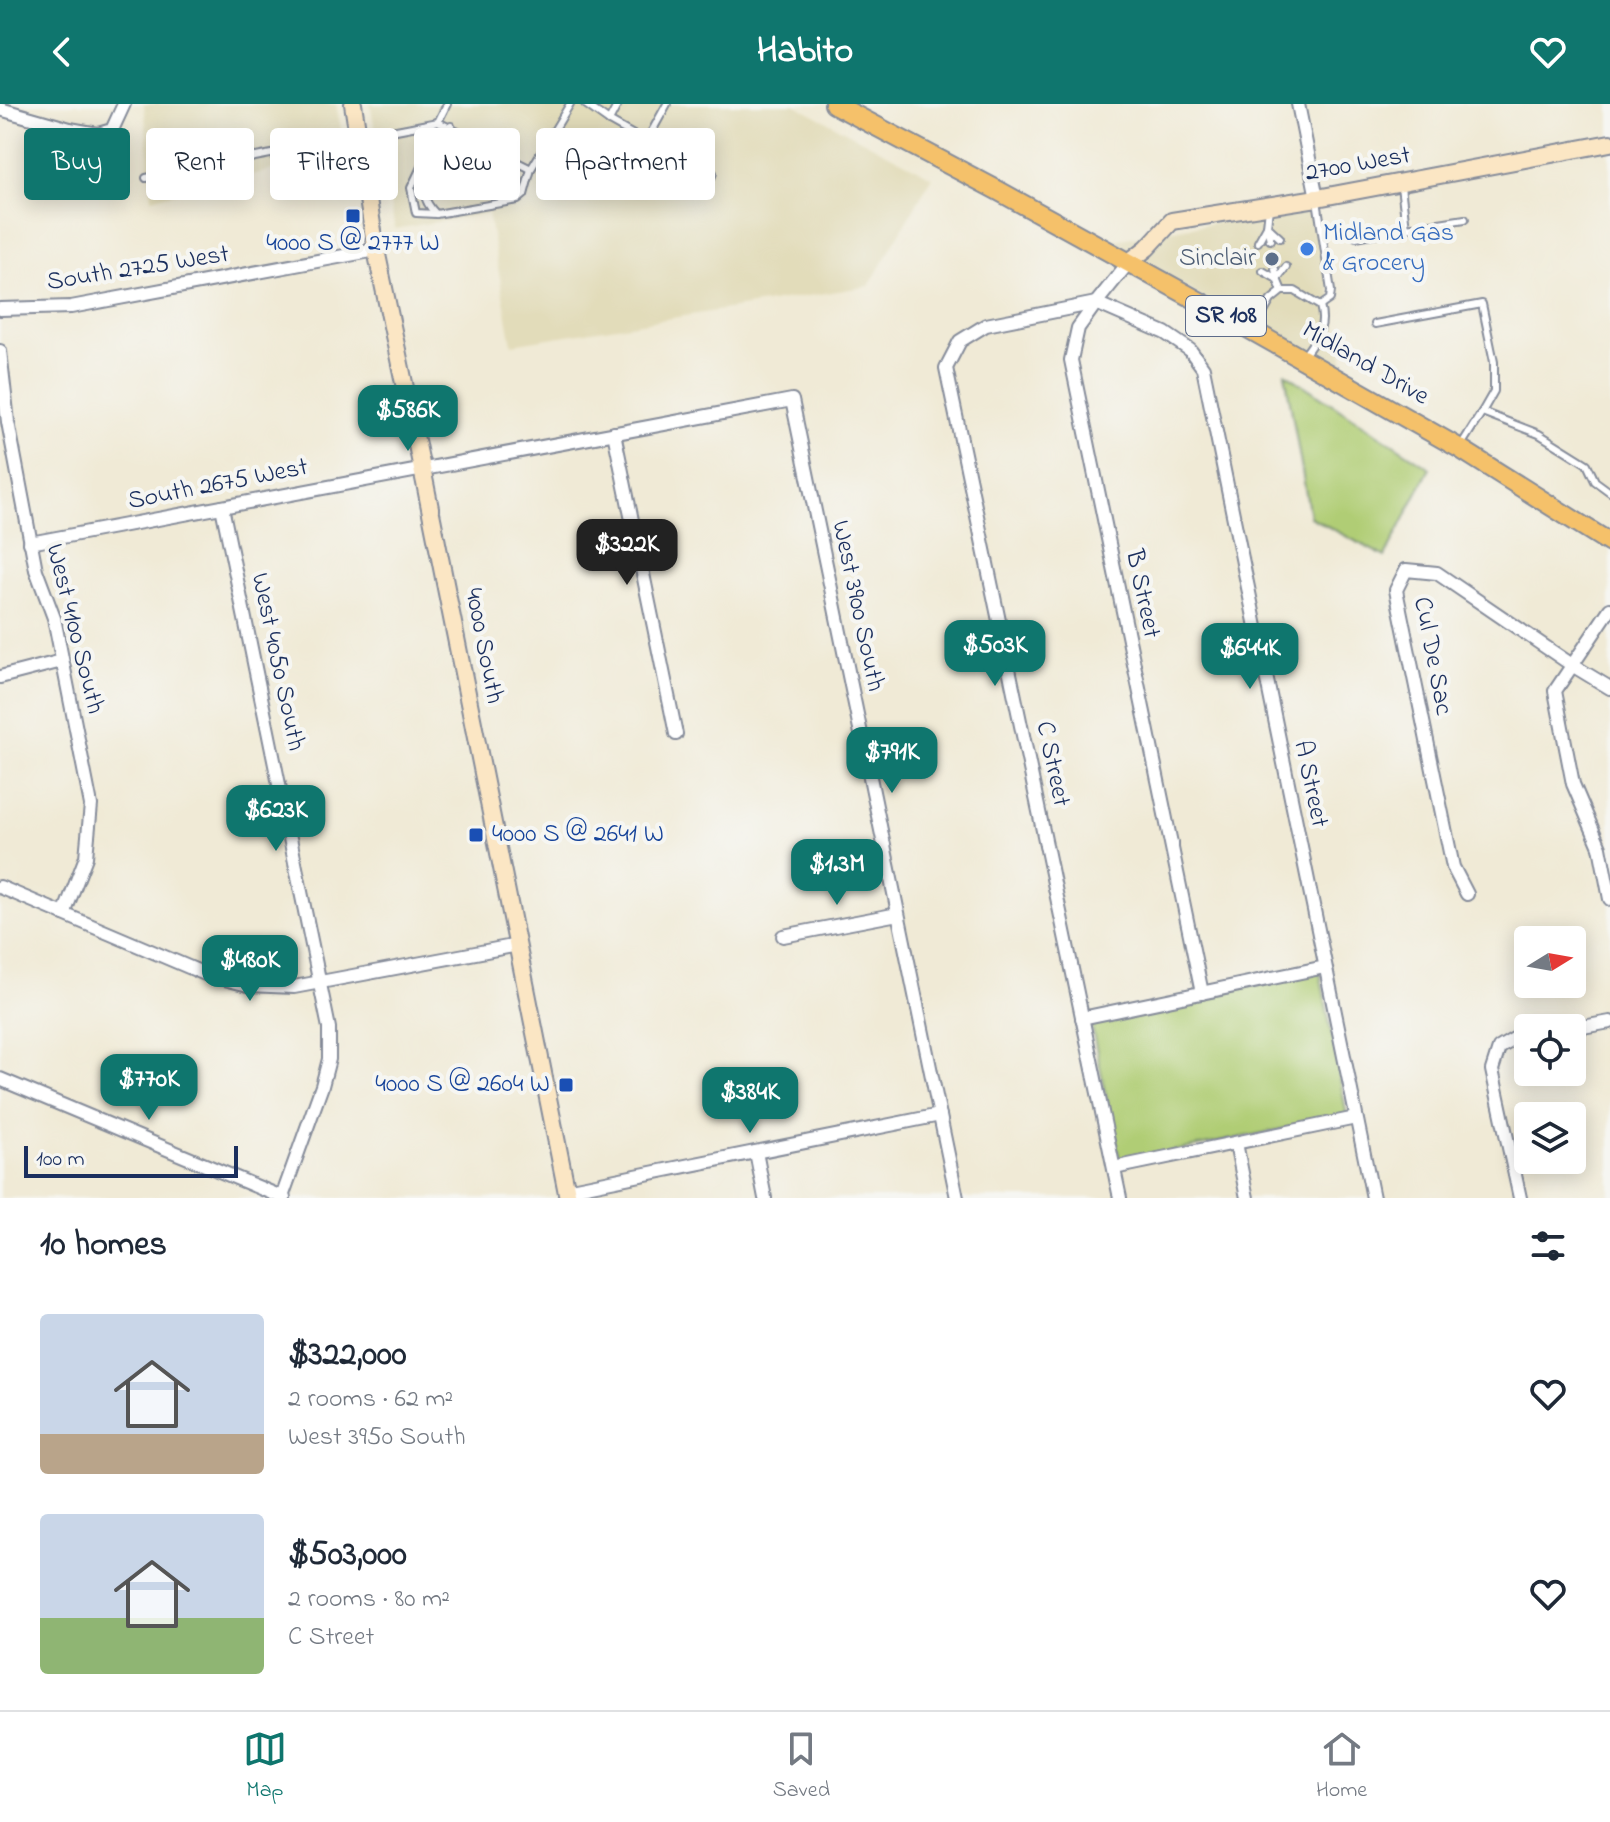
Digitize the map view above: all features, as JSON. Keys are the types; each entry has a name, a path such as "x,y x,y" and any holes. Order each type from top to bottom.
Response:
{"main road":[{"name":"Midland Drive","path":"834,104 1253,331 1459,448 1610,543"}],"street":[{"path":"0,109 98,134 112,130 124,104"},
{"name":"4000 South","path":"353,104 357,128"},
{"path":"1298,104 1317,198"},
{"name":"2700 West","path":"1129,262 1172,221 1317,198 1610,143"},
{"name":"4000 South","path":"368,200 567,1194"},
{"name":"South 2725 West","path":"0,309 71,307 376,250"},
{"path":"1096,303 1129,262"},
{"name":"A Street","path":"1096,303 1165,333 1190,350 1203,368 1373,1198"},
{"name":"B Street","path":"1096,303 1078,328 1071,360 1202,993"},
{"name":"C Street","path":"1096,303 986,325 960,341 946,368 1120,1198"},
{"name":"West 4100 South","path":"0,351 8,422 30,543 36,570 54,618 91,805 86,857 64,914"},
{"name":"South 2675 West","path":"30,543 792,400"},
{"name":"West 3900 South","path":"792,400 957,1198"},
{"path":"614,433 676,734"},
{"name":"West 4050 South","path":"222,507 329,1028 329,1059 322,1086 283,1198"},
{"name":"Cul De Sac","path":"1467,894 1453,867 1396,590 1406,570 1437,573 1572,665"},
{"path":"1610,609 1555,691 1573,784 1600,847 1610,899"},
{"path":"0,677 62,661"},
{"path":"1572,665 1610,688"},
{"path":"0,887 205,974 248,985 294,987 518,945"},
{"path":"783,936 898,914"},
{"path":"1082,1018 1325,967"},
{"path":"1586,1026 1610,1022"},
{"path":"1514,1039 1499,1048 1492,1070 1520,1198"},
{"path":"0,1079 283,1198"},
{"path":"567,1194 940,1115"},
{"path":"1114,1168 1356,1118"},
{"path":"1236,1143 1247,1198"},
{"path":"756,1152 765,1198"}],"lane":[{"path":"438,122 447,104"},
{"path":"414,182 411,188 416,213 436,214 518,200 524,195 531,169 570,104"},
{"path":"585,104 621,128"},
{"path":"609,121 618,104"},
{"path":"654,128 667,104"},
{"path":"398,130 438,122 531,169"},
{"path":"1400,182 1406,228"},
{"path":"1317,198 1331,291 1330,299 1320,306"},
{"path":"425,200 436,214"},
{"path":"1270,205 1267,226 1270,240"},
{"path":"1356,237 1465,219"},
{"path":"1267,226 1280,238"},
{"path":"1258,242 1267,226"},
{"path":"1277,279 1286,267"},
{"path":"1275,269 1282,291"},
{"path":"1263,271 1277,279"},
{"path":"1253,331 1271,300 1282,291 1295,291 1320,306 1322,314 1322,329 1302,359"},
{"path":"1375,324 1482,304 1494,362 1494,391 1459,448"},
{"path":"1482,412 1539,434 1575,456 1587,464 1595,481 1610,492"}],"shaded area":[{"path":"144,104 336,104 341,128 270,128 270,171 254,174 254,128 146,128"},
{"path":"370,104 794,104 932,177 869,286 512,344 488,213 395,229 389,200 398,200 398,128 375,128"},
{"path":"1313,206 1349,386 1109,241"}],"green space":[{"path":"1285,373 1430,468 1385,557 1310,517"},
{"path":"1320,972 1347,1116 1120,1162 1090,1019"}],"place":[{"name":"4000 S @ 2777 W","path":"353,216"},
{"name":"Midland Gas & Grocery","path":"1307,249"},
{"name":"Sinclair","path":"1272,259"},
{"name":"4000 S @ 2641 W","path":"476,835"},
{"name":"4000 S @ 2604 W","path":"566,1085"}]}
